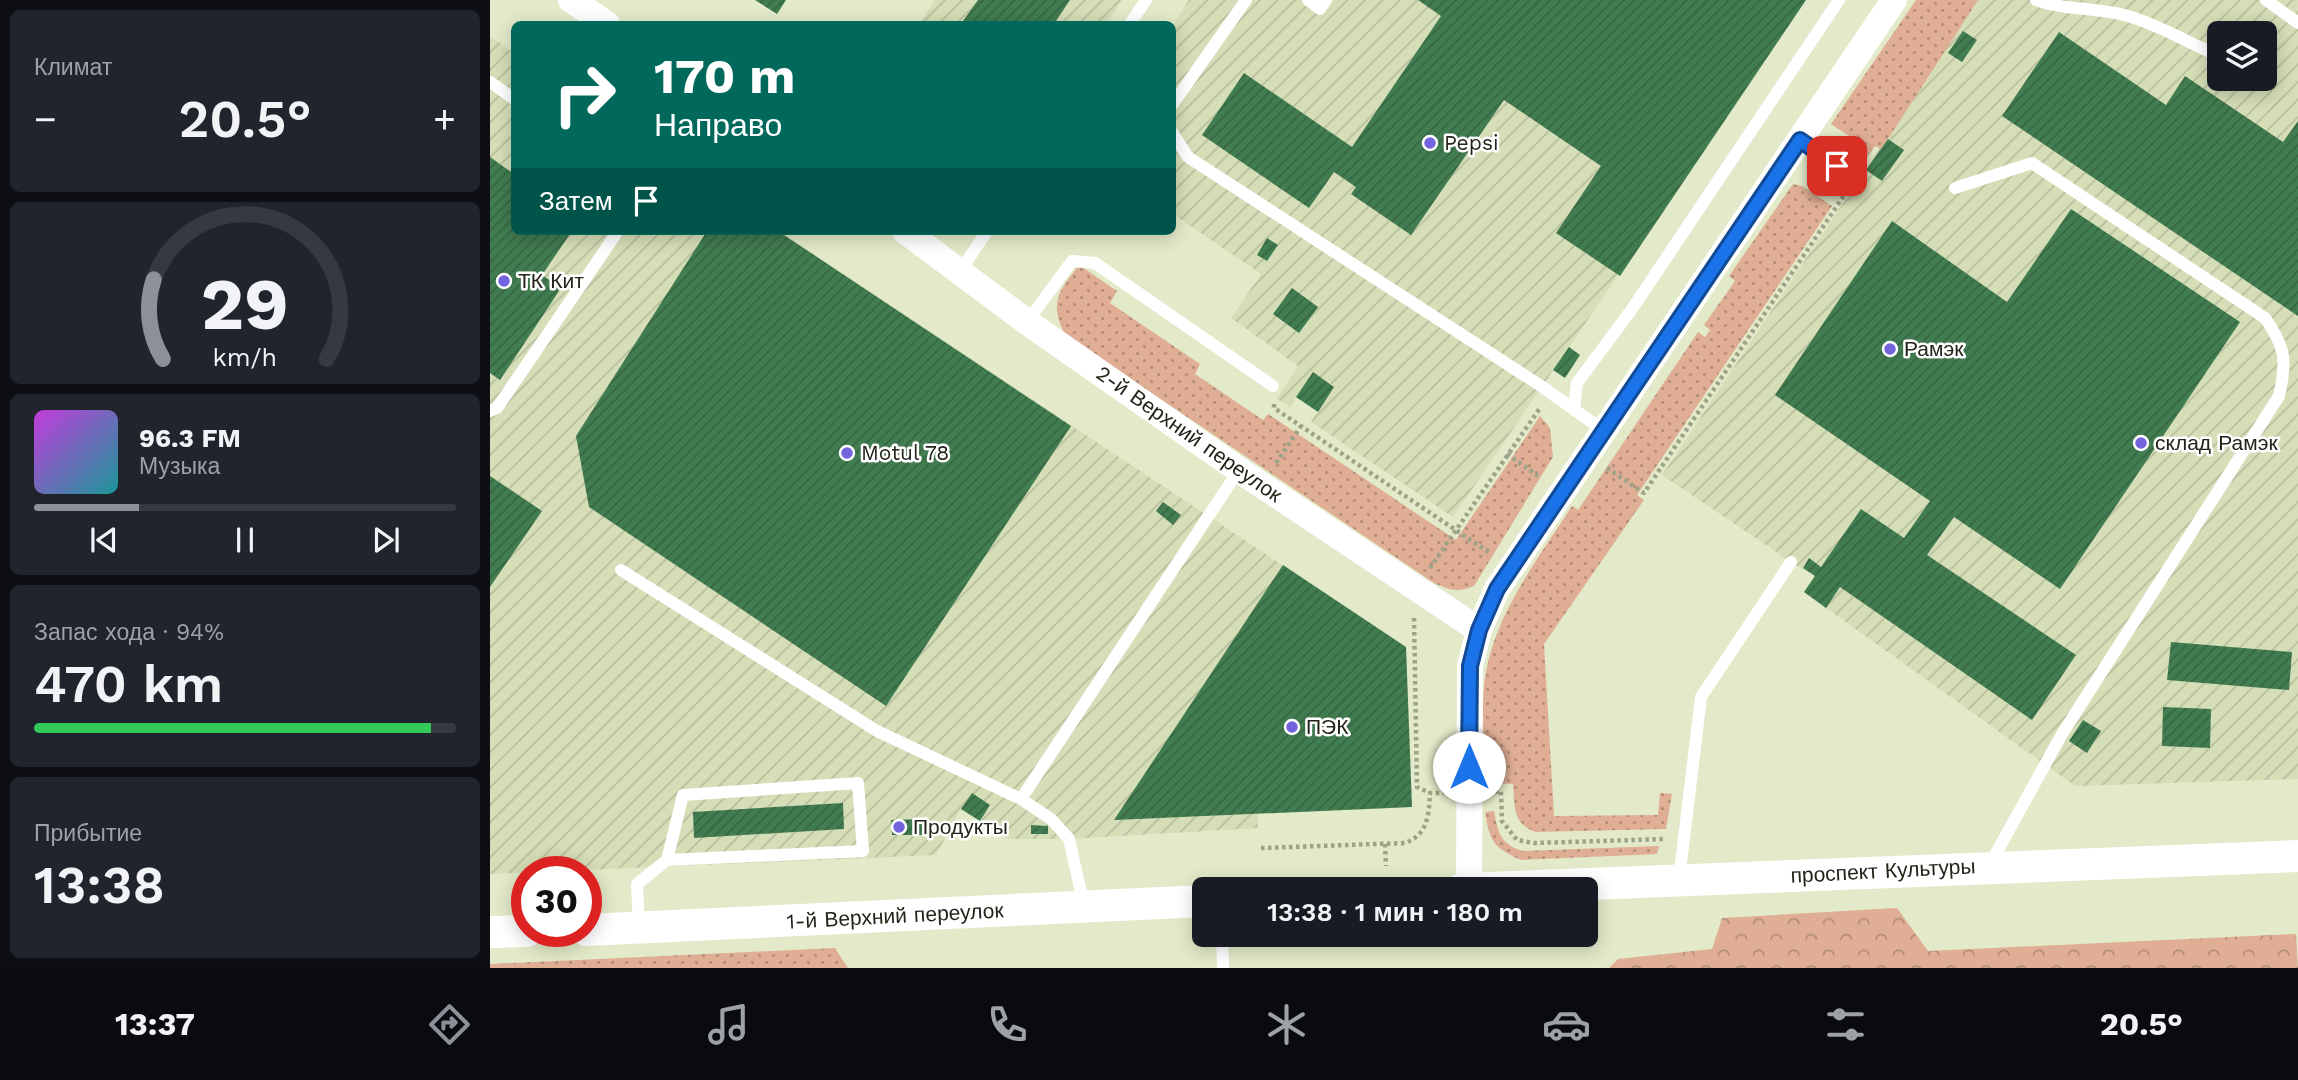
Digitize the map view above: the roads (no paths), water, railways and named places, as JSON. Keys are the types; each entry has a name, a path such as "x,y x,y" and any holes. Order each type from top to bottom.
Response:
{"street":[{"path":"572,0 603,21"},
{"path":"1469,877 1470,666 1479,630 1497,589 1894,0"},
{"name":"2-й Верхний переулок","path":"911,235 1027,322 1262,485 1479,630"},
{"name":"проспект Культуры","path":"1598,884 1989,866 2298,856"},
{"name":"1-й Верхний переулок","path":"602,930 1192,902"},
{"path":"490,932 511,931"}],"lane":[{"path":"1132,21 1146,0"},
{"path":"1176,100 1246,0"},
{"path":"1308,0 1320,9 1326,0"},
{"path":"1574,409 1577,383 1632,309 1839,0"},
{"path":"2036,0 2054,7 2075,7 2130,16 2207,51"},
{"path":"2266,0 2298,23"},
{"path":"490,82 511,97"},
{"path":"1176,138 1188,157 1550,392 1603,430"},
{"path":"1800,140 1857,180"},
{"path":"1955,188 2032,163 2265,318 2281,341 2285,368 2279,396 2062,734 1989,866"},
{"path":"490,411 497,408 615,235"},
{"path":"961,270 984,235"},
{"path":"1027,322 1072,261 1085,260 1095,263 1273,386"},
{"path":"1021,799 1240,470"},
{"path":"1679,881 1701,697 1791,562"},
{"path":"621,570 877,731 1021,799 1051,819 1069,839 1084,907"},
{"path":"639,929 636,884 667,860 863,851 858,783 683,795 667,860"},
{"path":"1222,947 1223,968"}],"place":[{"name":"Pepsi","path":"1430,143"},
{"name":"ТК Кит","path":"504,281"},
{"name":"Рамэк","path":"1890,349"},
{"name":"склад Рамэк","path":"2141,443"},
{"name":"Motul 78","path":"847,453"},
{"name":"ПЭК","path":"1292,727"},
{"name":"Продукты","path":"899,827"}]}
